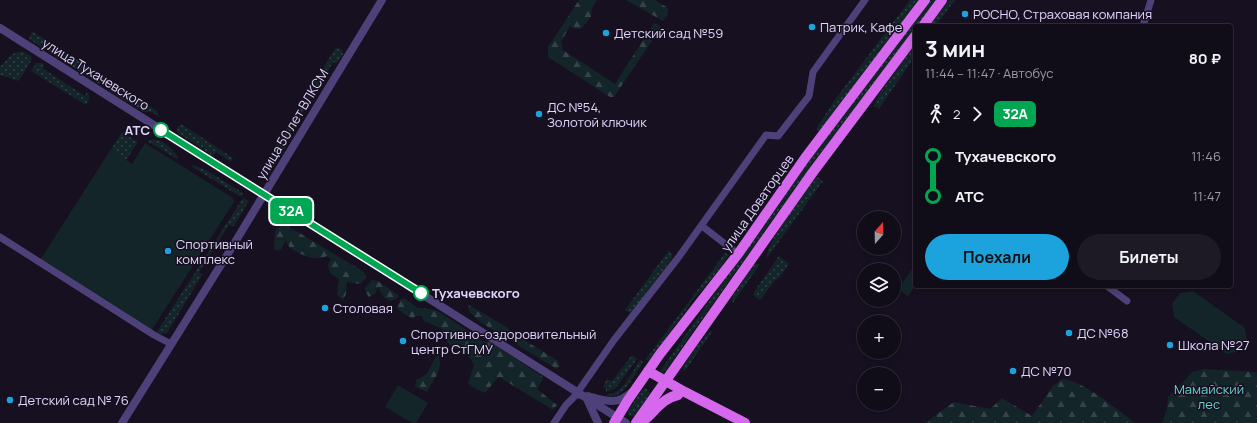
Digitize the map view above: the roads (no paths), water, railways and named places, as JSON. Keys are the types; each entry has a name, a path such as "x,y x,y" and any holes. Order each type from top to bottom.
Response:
{"main road":[{"name":"улица Доваторцев","path":"619,421 635,390 646,373 738,254 805,158 925,0"},
{"path":"924,24 942,0"},
{"path":"636,423 661,383 674,368 809,177 913,39"},
{"path":"674,368 674,379 679,392 732,423"},
{"path":"646,373 661,383 745,423"},
{"path":"640,423 664,400 679,392"}],"street":[{"name":"улица 50 лет ВЛКСМ","path":"122,423 382,0"},
{"path":"582,395 614,340 702,226 766,135 778,136 809,96 813,72 865,0"},
{"path":"1144,24 1151,0"},
{"name":"улица Тухачевского","path":"0,28 582,395 619,421"},
{"path":"702,226 738,254"},
{"path":"0,237 154,335 171,344"},
{"path":"1110,288 1127,301"},
{"path":"554,423 566,405 576,395 582,395 610,402 621,399 635,390"},
{"path":"582,395 598,423"}],"place":[{"name":"РОСНО, Страховая компания","path":"965,14"},
{"name":"Патрик, Кафе","path":"812,27"},
{"name":"Детский сад №59","path":"606,33"},
{"name":"ДС №54, Золотой ключик","path":"539,114"},
{"name":"АТС","path":"161,130"},
{"name":"Спортивный комплекс","path":"168,251"},
{"name":"Тухачевского","path":"421,293"},
{"name":"Столовая","path":"325,308"},
{"name":"ДС №68","path":"1069,333"},
{"name":"Спортивно-оздоровительный центр СтГМУ","path":"403,341"},
{"name":"Школа №27","path":"1170,345"},
{"name":"ДС №70","path":"1013,371"},
{"name":"Детский сад № 76","path":"10,400"}],"park label":[{"name":"Мамайский лес","path":"1209,396"}]}
